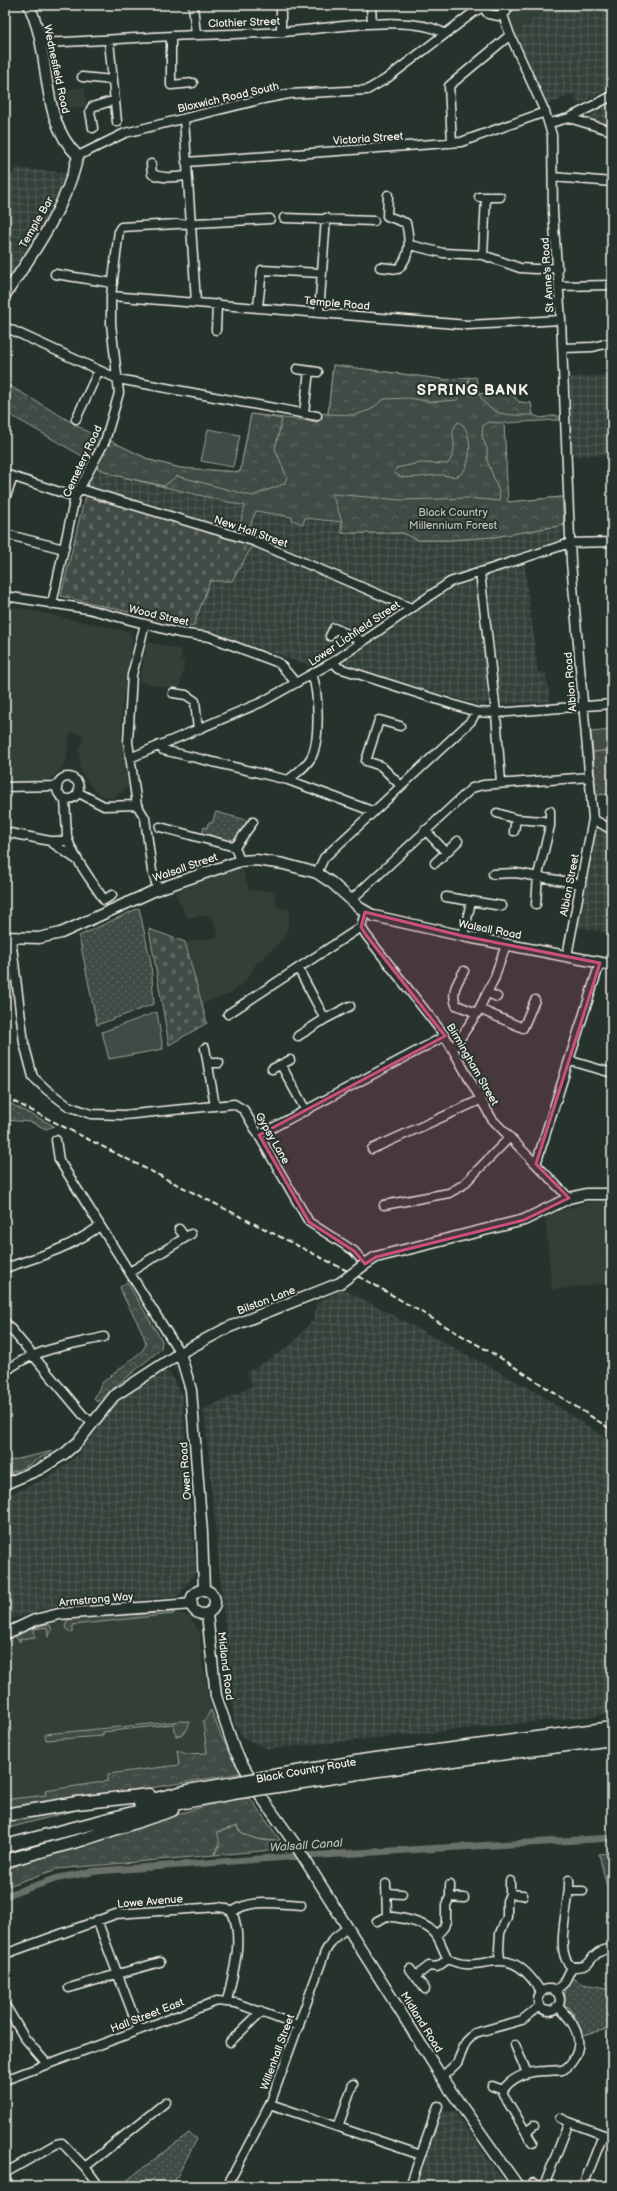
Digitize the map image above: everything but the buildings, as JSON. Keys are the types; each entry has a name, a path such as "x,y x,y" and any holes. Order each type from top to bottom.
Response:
{"highway":[{"name":"Black Country Route","path":"5,1838 189,1797 282,1780 368,1760 612,1728"},
{"name":"Black Country Route","path":"282,1780 379,1770 612,1739"},
{"name":"Black Country Route","path":"5,1846 189,1797"},
{"path":"5,1815 77,1803 189,1797"},
{"path":"5,1861 146,1820 189,1797"}],"main road":[{"name":"Wednesfield Road","path":"30,5 41,43 55,121 67,143 78,156"},
{"name":"Temple Bar","path":"5,295 32,255 64,198 78,156"},
{"name":"Walsall Street","path":"8,937 39,938 61,933 158,889 240,861 270,861 301,867 317,873 332,883 365,912"},
{"name":"Walsall Road","path":"365,912 381,918 463,936 612,965"},
{"name":"Bilston Lane","path":"5,1484 40,1469 64,1454 78,1442 114,1396 180,1353 227,1328 340,1283 364,1264 376,1257 524,1220 569,1198 586,1194 612,1194"},
{"name":"Owen Road","path":"180,1353 191,1390 202,1533 204,1590"},
{"path":"204,1590 213,1595 215,1603 212,1611 207,1614 196,1612 192,1604 195,1594 204,1590"},
{"name":"Armstrong Way","path":"5,1634 35,1620 59,1614 192,1604"},
{"name":"Midland Road","path":"207,1614 216,1696 222,1720 235,1751 262,1798 295,1844 442,2077 518,2186"}],"street":[{"path":"193,5 196,35"},
{"path":"281,5 281,32"},
{"path":"371,5 372,24"},
{"path":"483,6 492,16 503,14 510,5"},
{"name":"Bloxwich Road South","path":"78,156 118,135 289,94 367,90 386,79 483,6"},
{"name":"St Anne's Road","path":"503,14 510,35 550,123 553,212 561,320 570,543"},
{"name":"Clothier Street","path":"41,43 281,32 372,24 403,24 427,27 436,29 445,34"},
{"path":"452,143 449,86 510,35"},
{"path":"171,36 171,85 193,83"},
{"path":"109,41 117,122"},
{"path":"82,77 113,80"},
{"path":"550,123 569,118 612,96"},
{"path":"93,128 90,111 92,107 115,100"},
{"name":"Victoria Street","path":"186,162 461,142 546,112"},
{"path":"569,118 612,131"},
{"path":"184,119 196,302"},
{"path":"151,164 152,174 155,176 169,178 187,176"},
{"path":"553,177 612,182"},
{"path":"380,267 398,269 405,261 410,245 406,223 387,216 388,195"},
{"path":"483,255 482,197 500,197"},
{"path":"190,223 270,218"},
{"path":"284,218 326,218 374,221"},
{"path":"319,312 326,218"},
{"name":"Cemetery Road","path":"52,604 77,493 105,441 116,408 119,393 112,341 112,296 119,230 121,227 190,223"},
{"path":"410,245 443,254 483,255 520,268 558,268"},
{"path":"258,307 262,270 321,273"},
{"path":"55,274 113,283"},
{"path":"559,286 612,285"},
{"name":"Temple Road","path":"112,296 468,325 561,320"},
{"path":"216,330 217,304"},
{"path":"5,327 118,379 317,416"},
{"path":"562,348 593,348 612,342"},
{"path":"297,369 318,372"},
{"path":"76,420 99,370"},
{"path":"304,414 309,371"},
{"path":"5,499 9,475"},
{"name":"New Hall Street","path":"9,475 253,541 411,608"},
{"path":"5,534 64,549"},
{"name":"Lower Lichfield Street","path":"130,758 262,702 333,662 450,582 570,543 612,542"},
{"name":"Albion Road","path":"570,543 593,819"},
{"path":"480,572 496,713 501,783"},
{"name":"Wood Street","path":"5,596 88,609 179,633 210,637 274,660 283,666 296,683"},
{"path":"145,624 132,675 128,742 136,805 145,818 152,871 158,889"},
{"path":"330,636 334,628 362,641"},
{"path":"333,662 339,668 476,712 496,713 612,704"},
{"path":"288,780 312,756 318,711 315,682 312,674"},
{"path":"173,693 186,695 194,701 198,730"},
{"path":"317,873 324,858 372,811 401,786 471,720 476,712"},
{"path":"400,726 379,720 366,761 381,766 401,786"},
{"path":"159,745 163,750 288,780 372,811"},
{"path":"72,777 80,785 79,793 74,798 65,799 58,794 57,786 61,779 72,777"},
{"path":"351,900 472,788 501,783 590,777"},
{"path":"5,787 57,786"},
{"path":"79,793 104,806 136,805"},
{"path":"65,799 69,847 81,863 101,901 112,895"},
{"path":"536,904 538,875 550,826 550,811"},
{"path":"497,813 516,819 543,821 549,823"},
{"path":"514,831 516,819"},
{"path":"593,819 612,830"},
{"name":"Albion Street","path":"567,956 593,819"},
{"path":"235,847 254,822"},
{"path":"160,827 235,847"},
{"path":"425,830 446,852"},
{"path":"5,832 50,841 65,841 67,836"},
{"path":"50,841 81,863"},
{"path":"435,863 458,841"},
{"path":"235,847 240,861"},
{"path":"493,874 516,873 538,875 581,884"},
{"path":"446,898 470,902 482,901 502,906"},
{"path":"463,936 470,902"},
{"path":"228,1014 361,927 365,912"},
{"name":"Birmingham Street","path":"361,927 445,1036 492,1119 508,1138 569,1198"},
{"name":"Gypsy Lane","path":"8,937 24,1043 33,1076 47,1090 68,1106 91,1114 124,1115 234,1104 240,1107 244,1110 309,1222 354,1251 364,1264"},
{"path":"453,1049 488,993 506,945"},
{"path":"536,1164 570,1061 600,962"},
{"path":"298,968 325,1019"},
{"path":"464,971 454,988 453,996 456,1005 478,1011 523,1028 536,1000"},
{"path":"488,993 497,997"},
{"path":"298,1036 325,1019 350,1006"},
{"path":"259,1135 445,1036"},
{"path":"205,1048 215,1106"},
{"path":"272,1069 290,1060"},
{"path":"570,1061 612,1074"},
{"path":"208,1063 219,1063"},
{"path":"281,1065 306,1111"},
{"path":"372,1149 480,1100"},
{"path":"384,1204 449,1193 463,1184 508,1138"},
{"path":"56,1140 59,1160 180,1353"},
{"path":"5,1268 61,1250 78,1242 100,1226"},
{"path":"130,1272 188,1235 179,1229"},
{"path":"5,1322 31,1356 83,1415 93,1423"},
{"path":"5,1372 15,1363 31,1356 104,1337"},
{"path":"569,1880 570,1891 562,1938 564,1956 572,1967"},
{"path":"500,1960 500,1933 506,1917 507,1901 510,1894 510,1881"},
{"path":"436,1936 444,1927 446,1921 446,1905 450,1897 450,1885"},
{"path":"388,1916 386,1888 402,1894"},
{"path":"570,1891 583,1891"},
{"path":"510,1894 523,1895"},
{"path":"450,1897 464,1898"},
{"path":"227,2001 236,1953 237,1935 235,1920 232,1912 246,1905 264,1903 301,1905"},
{"name":"Lowe Avenue","path":"5,1954 116,1914 207,1908 225,1908 232,1912"},
{"path":"377,1921 388,1916 425,1926 436,1936 448,1959 462,1964 500,1960 515,1964 535,1982 541,1992"},
{"path":"97,1920 139,2030"},
{"name":"Willenhall Street","path":"230,2185 270,2104 329,1944 347,1928"},
{"path":"572,1967 586,1966 592,1962 599,1952 612,1948"},
{"path":"416,1976 428,1966 437,1967 448,1959"},
{"path":"69,1988 160,1962"},
{"path":"555,1991 564,1983 572,1967"},
{"path":"410,1970 425,1989"},
{"path":"549,1989 555,1991 560,2000 557,2006 548,2010 540,2006 538,1999 541,1992 549,1989"},
{"name":"Hall Street East","path":"5,2080 206,2004 227,2001 299,2026"},
{"path":"5,2005 8,2019 47,2064"},
{"path":"442,2077 457,2063 466,2042 475,2033 522,2020 540,2006"},
{"path":"503,2090 514,2079 527,2073 563,2070 572,2062 577,2054 579,2045 577,2032 567,2015 557,2006"},
{"path":"230,2042 261,2012"},
{"path":"515,2045 527,2073"},
{"path":"338,2127 353,2084"},
{"path":"492,2086 503,2090"},
{"path":"503,2090 503,2094 532,2142"},
{"path":"85,2167 166,2102"},
{"path":"270,2104 421,2155"},
{"path":"410,2186 438,2106"},
{"path":"560,2118 612,2138"},
{"path":"544,2186 569,2122"},
{"path":"526,2132 534,2126"},
{"path":"583,2186 603,2135"},
{"path":"5,2173 56,2144 62,2143 85,2167 100,2186"},
{"path":"5,2178 10,2186"}],"highlighted area":[{"path":"365,912 463,936 600,963 536,1164 569,1198 524,1220 376,1257 365,1264 354,1251 309,1222 259,1135 445,1036 366,935 361,927"}],"shaded area":[{"path":"515,5 551,5 515,33 510,19"},
{"path":"551,5 612,5 612,87 578,105 573,94 547,105 515,33"},
{"path":"84,87 87,107 59,108 56,91"},
{"path":"612,101 612,127 590,121 593,110"},
{"path":"16,168 66,173 61,190 29,252 5,287 5,173 13,174"},
{"path":"612,375 612,491 609,491 607,455 572,456 570,377"},
{"path":"96,467 114,475 245,506 238,531 246,534 256,511 292,517 303,524 304,518 342,522 342,533 403,533 418,540 494,537 564,525 561,540 463,572 444,580 411,602 365,583 86,486"},
{"path":"253,545 403,609 311,666 193,627 210,581 232,581"},
{"path":"524,562 538,672 546,673 550,702 500,704 487,577"},
{"path":"477,579 489,703 478,705 340,663 361,646 429,601 455,587"},
{"path":"5,605 130,632 133,638 122,707 121,736 128,787 113,798 103,796 93,789 80,770 79,749 83,739 82,735 73,732 70,734 66,761 55,775 48,780 5,783"},
{"path":"147,642 182,650 180,660 185,661 179,690 140,682"},
{"path":"596,826 612,832 612,933 576,927"},
{"path":"242,866 249,890 275,891 275,901 279,908 290,910 287,933 273,949 256,964 244,983 230,994 202,1004 185,942 218,937 213,918 207,915 188,918 174,892"},
{"path":"612,1200 612,1263 606,1265 608,1283 552,1290 545,1216 584,1203"},
{"path":"344,1289 534,1391 612,1442 612,1714 268,1749 242,1737 234,1722 204,1409 253,1386 247,1373 291,1345 314,1319 317,1302"},
{"path":"162,1370 170,1373 182,1396 196,1572 177,1597 59,1605 5,1621 5,1497 52,1475 80,1453 114,1404"},
{"path":"175,1612 189,1616 200,1632 203,1667 211,1708 223,1747 234,1765 5,1806 5,1641 23,1632 72,1618"},
{"path":"445,2111 455,2112 507,2186 415,2186 439,2114"}],"green space":[{"path":"333,365 448,380 476,377 479,394 504,392 507,389 519,402 531,403 533,415 541,418 557,415 558,420 504,423 507,502 562,497 564,525 494,537 449,540 418,540 403,533 342,533 342,522 305,518 303,524 292,520 292,517 256,511 246,535 238,531 245,506 114,475 96,467 111,441 150,460 180,468 240,472 251,414 318,422 320,413 328,414"},
{"path":"333,365 448,380 469,377 468,384 457,400 432,402 409,398 384,399 370,410 355,415 328,414"},
{"path":"5,383 100,439 89,460 5,412"},
{"path":"507,389 519,402 531,403 533,415 502,414 489,407 479,394 504,392"},
{"path":"251,414 282,419 275,449 287,477 284,484 252,496 177,476 164,486 114,475 96,467 111,441 150,460 180,468 240,472"},
{"name":"Black Country Millennium Forest","path":"458,422 463,425 466,431 470,446 468,462 461,474 454,477 440,475 401,477 394,473 396,468 420,463 448,464 453,453 453,432 455,425"},
{"name":"Black Country Millennium Forest","path":"488,422 504,423 508,502 562,497 564,525 494,537 449,540 418,540 403,533 342,533 342,522 332,494 402,500 469,498 500,501 499,492 487,460 487,448 482,437 483,426"},
{"path":"208,429 240,435 233,467 201,461"},
{"path":"88,496 253,545 232,581 210,581 193,627 61,596 84,500"},
{"path":"612,730 612,750 593,752 591,732"},
{"path":"612,750 612,794 596,795 593,752"},
{"path":"216,812 250,821 239,835 230,840 202,835 204,827 207,828 208,823 212,823"},
{"path":"139,908 151,963 154,1004 97,1025 79,936"},
{"path":"149,929 185,942 207,1023 169,1045"},
{"path":"157,1012 163,1049 109,1059 102,1032"},
{"path":"5,1101 54,1126 46,1129 31,1122 5,1120"},
{"path":"127,1282 162,1341 161,1349 97,1402 94,1399 102,1383 142,1351 146,1344 120,1287"},
{"path":"53,1451 23,1468 5,1475 5,1462"},
{"path":"175,1612 173,1614 73,1625 73,1632 71,1633 65,1628 67,1621 72,1618"},
{"path":"46,1624 50,1625 52,1630 48,1637 47,1627 34,1629 35,1637 20,1639 20,1642 15,1636 17,1634"},
{"path":"211,1710 221,1736 241,1773 5,1812 5,1802 11,1799 46,1795 45,1791 108,1781 108,1774 179,1765 177,1750 186,1754 207,1753 203,1721"},
{"path":"182,1721 190,1722 185,1732 179,1736 176,1736 174,1724 103,1732 103,1736 46,1740 45,1734"},
{"path":"250,1798 280,1840 256,1839 244,1834 237,1826 217,1832 219,1844 214,1855 57,1869 5,1887 5,1870 46,1856 115,1836 198,1808 233,1800"},
{"path":"88,1807 5,1829 5,1818"},
{"path":"237,1826 238,1830 242,1833 253,1837 270,1841 280,1840 288,1852 273,1850 214,1855 219,1847 217,1832"},
{"path":"612,1853 612,1908 599,1854"},
{"path":"572,1978 583,1984 612,1989 612,2028 582,2035 573,2013 564,2002 566,1986"},
{"path":"189,2133 197,2139 172,2186 126,2186 130,2183 127,2180"}],"waterway":[{"name":"Walsall Canal","path":"5,1896 58,1878 97,1871 288,1857 612,1838"}],"railway":[{"path":"5,1097 371,1283 499,1357 612,1430"}],"district":[{"name":"SPRING BANK","path":"473,390"}]}
